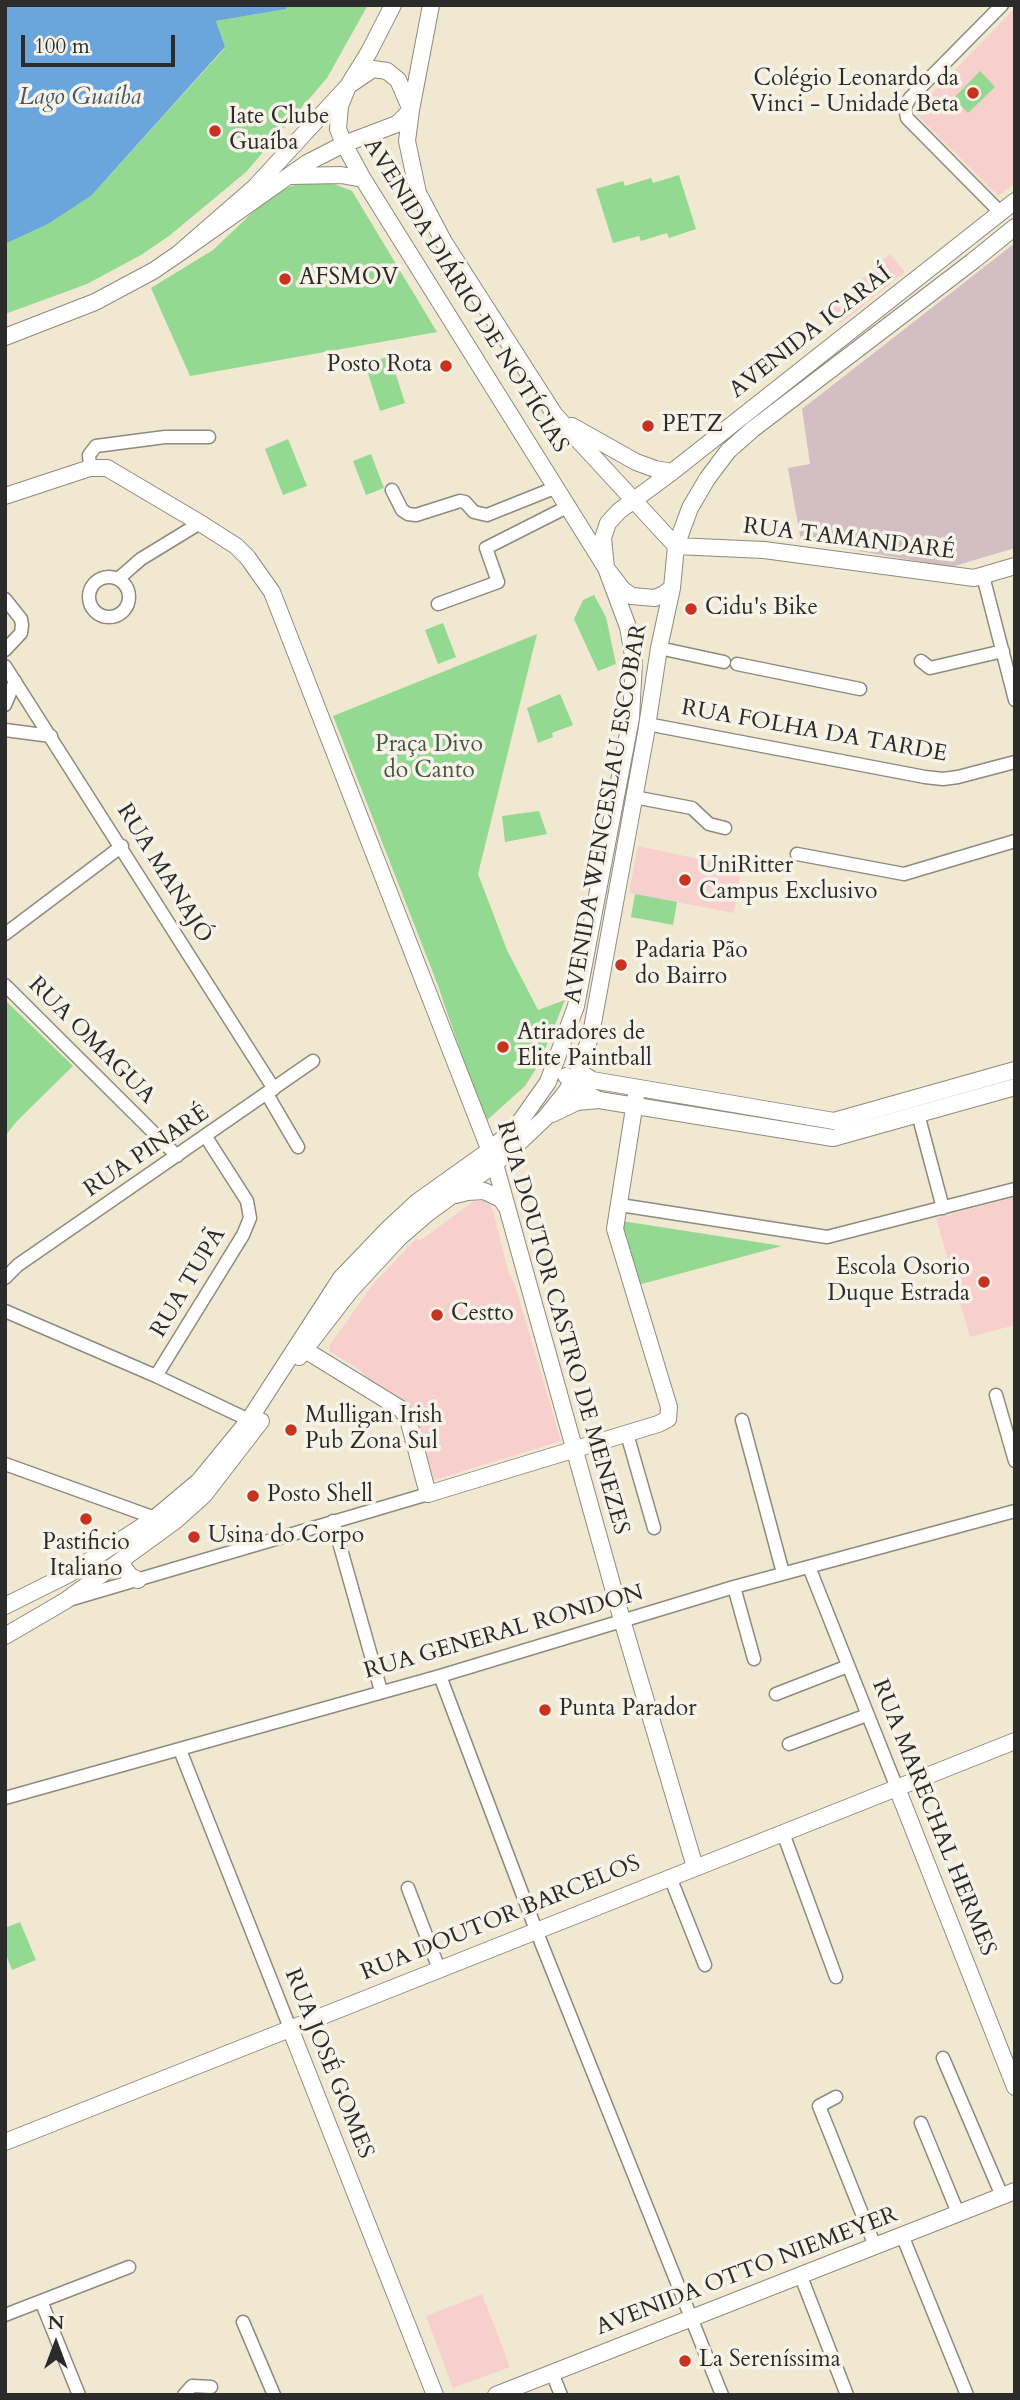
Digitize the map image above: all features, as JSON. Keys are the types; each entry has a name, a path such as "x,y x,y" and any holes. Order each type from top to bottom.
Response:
{"main road":[{"name":"AVENIDA DIÁRIO DE NOTÍCIAS","path":"393,5 348,86 340,106 338,129 363,179 606,568"},
{"name":"AVENIDA DIÁRIO DE NOTÍCIAS","path":"432,5 407,141 418,193 444,242 555,415 676,546"},
{"path":"5,337 95,302 153,271 178,254 288,176 325,152 391,128 411,110 402,87 392,74 373,69 348,86 255,187 178,254"},
{"path":"288,176 318,174 363,179"},
{"name":"AVENIDA ICARAÍ","path":"634,501 1015,201"},
{"name":"AVENIDA ICARAÍ","path":"676,546 690,508 727,451 1015,227"},
{"path":"555,415 636,462 673,472"},
{"path":"5,496 90,468"},
{"name":"RUA DOUTOR CASTRO DE MENEZES","path":"90,468 107,468 236,547 248,558 272,592 492,1157 622,1620 695,1867"},
{"path":"634,501 608,523 603,538 606,568 623,590 632,596 655,598 672,588"},
{"name":"RUA TAMANDARÉ","path":"676,546 764,550 974,578 1015,566"},
{"name":"AVENIDA WENCESLAU ESCOBAR","path":"5,1606 69,1574 155,1518 199,1481 249,1420 341,1278 417,1202 492,1157 545,1118 575,1077 591,1034 672,588 676,546"},
{"name":"AVENIDA WENCESLAU ESCOBAR","path":"5,1636 99,1578 175,1521 204,1494 258,1425 294,1364 370,1268 399,1238 449,1198 492,1157 548,1082 576,1006 631,718 634,660 628,626 606,568"},
{"path":"561,1051 562,1071 575,1077 834,1121 1015,1070"},
{"path":"575,1077 599,1100"},
{"path":"545,1118 577,1102 599,1100 833,1138 1015,1087"},
{"path":"309,1325 305,1350 401,1409 408,1419 428,1494 668,1419 669,1407 615,1229 638,1089"},
{"path":"483,1132 487,1135 498,1135 517,1126"},
{"path":"449,1198 467,1192 484,1191 501,1199 507,1207"},
{"path":"122,1561 124,1569 138,1580"},
{"name":"RUA DOUTOR BARCELOS","path":"5,2142 1015,1741"},
{"name":"RUA MARECHAL HERMES","path":"897,1788 1015,2087"},
{"name":"RUA JOSÉ GOMES","path":"290,2028 435,2395"},
{"name":"AVENIDA OTTO NIEMEYER","path":"496,2395 1008,2193"}],"street":[{"path":"1000,212 907,118 905,107 909,98 1002,5"},
{"path":"90,468 89,455 96,446 165,437 209,437"},
{"path":"392,490 402,510 408,514 416,515 460,500 474,512 487,515 557,487"},
{"path":"438,604 498,582 486,548 569,506"},
{"path":"118,579 141,559 200,523"},
{"path":"983,576 1015,700"},
{"path":"5,599 21,619 22,625 21,633 5,650"},
{"path":"659,648 860,690"},
{"path":"921,660 930,668 1003,651"},
{"name":"RUA MANAJÓ","path":"5,666 122,846 271,1091 298,1147"},
{"path":"5,705 15,681"},
{"name":"RUA FOLHA DA TARDE","path":"647,724 943,779 1015,762"},
{"path":"5,730 51,736"},
{"path":"634,797 692,808 709,824 725,828"},
{"path":"797,854 904,874 1015,841"},
{"path":"5,934 122,846"},
{"name":"RUA OMAGUA","path":"5,985 177,1156"},
{"name":"RUA PINARÉ","path":"5,1278 18,1265 313,1061"},
{"path":"918,1114 943,1208"},
{"name":"RUA TUPÃ","path":"156,1376 243,1235 250,1218 247,1201 206,1137"},
{"path":"620,1205 827,1237 1015,1189"},
{"path":"5,1311 156,1376 249,1420"},
{"path":"996,1395 1015,1461"},
{"path":"742,1420 783,1573"},
{"path":"627,1434 654,1528"},
{"path":"5,1464 155,1518"},
{"path":"65,1601 428,1494"},
{"name":"RUA GENERAL RONDON","path":"5,1798 440,1676 783,1573 1015,1511"},
{"path":"333,1521 381,1691"},
{"name":"RUA MARECHAL HERMES","path":"809,1567 897,1788"},
{"path":"69,1574 88,1574 114,1582 138,1580"},
{"path":"734,1587 754,1659"},
{"path":"776,1694 848,1666"},
{"path":"440,1676 536,1930 722,2395"},
{"path":"789,1744 867,1715"},
{"name":"RUA JOSÉ GOMES","path":"180,1750 290,2028"},
{"path":"783,1833 836,1977"},
{"path":"670,1877 705,1965"},
{"path":"408,1888 439,1969"},
{"path":"943,2057 1008,2193"},
{"path":"836,2097 819,2106 875,2246"},
{"path":"921,2123 958,2213"},
{"path":"902,2235 967,2395"},
{"path":"5,2315 129,2267"},
{"path":"800,2274 847,2395"},
{"path":"41,2301 79,2395"},
{"path":"243,2322 274,2395"},
{"path":"548,2374 552,2395"},
{"path":"548,2374 561,2395"},
{"path":"184,2395 192,2386 211,2387"}],"shaded area":[{"name":"Colégio Leonardo da Vinci - Unidade Beta","path":"1015,8 1015,183 998,196 914,112"},
{"path":"1015,243 1015,548 951,567 801,541 788,468 810,464 802,409"},
{"path":"890,254 905,272 840,324 828,308"},
{"name":"UniRitter Campus Exclusivo","path":"638,846 741,868 734,913 629,893"},
{"name":"Escola Osorio Duque Estrada","path":"1015,1197 1015,1325 970,1337 936,1218"},
{"name":"Cestto","path":"474,1201 484,1201 492,1207 508,1271 515,1285 561,1441 434,1480 416,1415 408,1405 330,1352 329,1346 374,1283 416,1239 421,1240"},
{"path":"482,2294 510,2367 453,2388 426,2316"}],"green space":[{"name":"Iate Clube Guaíba","path":"288,5 368,5 327,78 246,172 169,236 141,255 87,284 5,314 5,244 48,224 91,196 225,48 216,21 285,9"},
{"path":"980,71 995,87 968,113 954,98"},
{"path":"679,175 696,229 669,238 667,233 641,241 639,236 613,243 596,189 623,181 625,186 651,178 653,183"},
{"name":"AFSMOV","path":"329,182 352,191 437,332 190,376 151,288 213,250 271,195 299,183"},
{"path":"390,356 405,403 380,411 365,364"},
{"path":"288,439 307,486 283,495 265,449"},
{"path":"371,454 384,488 366,495 353,461"},
{"path":"594,595 606,617 616,664 598,671 574,619 583,600"},
{"path":"443,623 456,657 438,664 425,630"},
{"name":"Praça Divo do Canto","path":"537,634 478,874 507,950 538,1010 565,1000 539,1064 525,1086 485,1122 437,983 333,716"},
{"path":"560,694 573,725 552,733 553,737 538,743 527,708"},
{"path":"539,811 547,834 505,842 502,816"},
{"path":"635,894 677,902 673,925 631,917"},
{"path":"5,1000 73,1066 5,1136"},
{"path":"622,1221 782,1246 638,1285 623,1240"},
{"path":"20,1922 36,1960 12,1970 5,1952 5,1928"}],"water":[{"name":"Lago Guaíba","path":"5,5 288,5 286,9 216,21 225,47 91,196 48,224 5,244"}],"place":[{"name":"Colégio Leonardo da Vinci - Unidade Beta","path":"973,93"},
{"name":"Iate Clube Guaíba","path":"215,131"},
{"name":"AFSMOV","path":"285,279"},
{"name":"Posto Rota","path":"446,366"},
{"name":"PETZ","path":"648,426"},
{"name":"Cidu's Bike","path":"691,609"},
{"name":"UniRitter Campus Exclusivo","path":"685,880"},
{"name":"Padaria Pão do Bairro","path":"621,965"},
{"name":"Atiradores de Elite Paintball","path":"503,1047"},
{"name":"Escola Osorio Duque Estrada","path":"984,1282"},
{"name":"Cestto","path":"437,1315"},
{"name":"Mulligan Irish Pub Zona Sul","path":"291,1430"},
{"name":"Posto Shell","path":"253,1496"},
{"name":"Pastificio Italiano","path":"86,1519"},
{"name":"Usina do Corpo","path":"194,1537"},
{"name":"Punta Parador","path":"545,1710"},
{"name":"La Sereníssima","path":"685,2361"}]}
